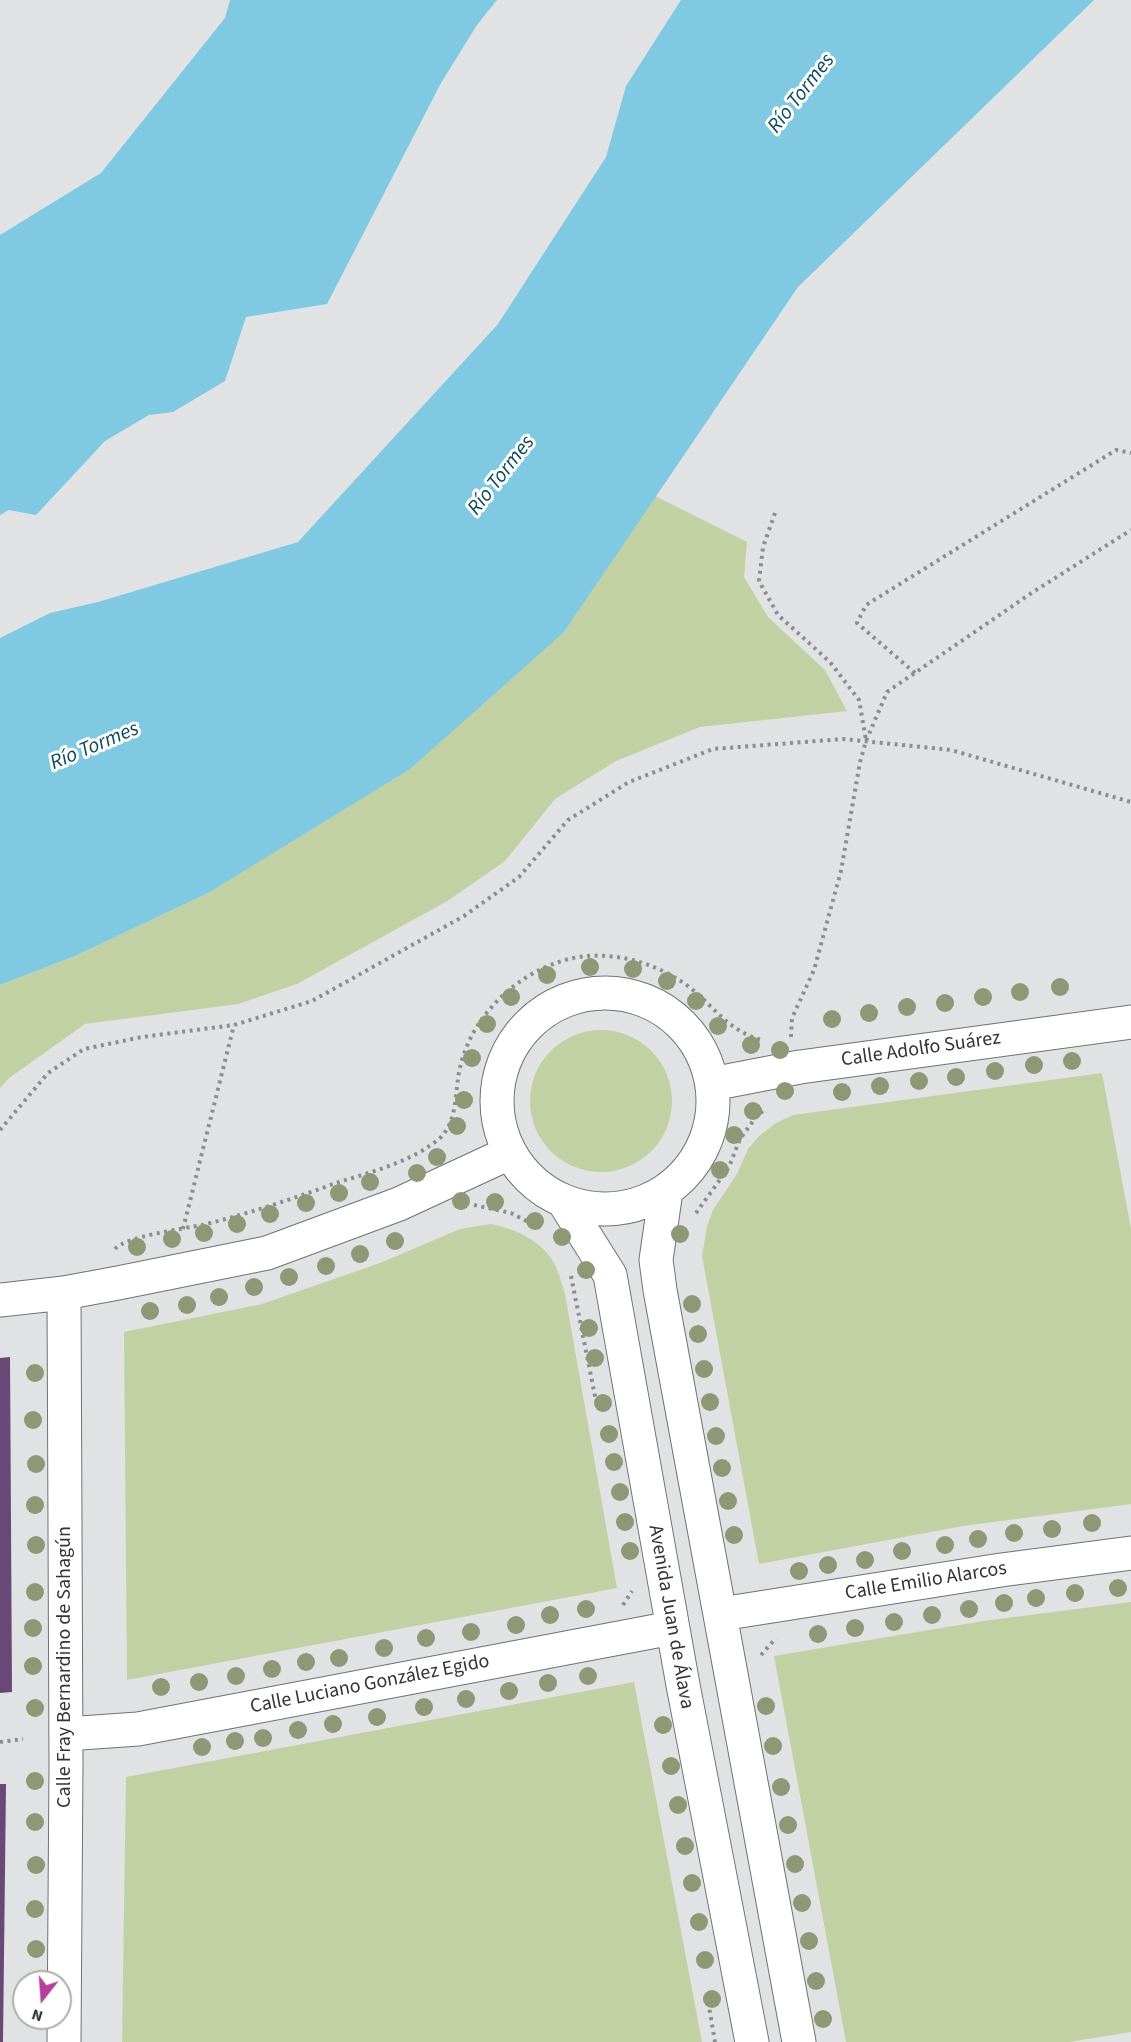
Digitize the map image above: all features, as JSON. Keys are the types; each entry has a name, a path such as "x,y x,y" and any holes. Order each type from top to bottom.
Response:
{"street":[{"path":"590,993 632,996 670,1014 698,1044 712,1084 713,1115 705,1144 688,1170 666,1191 616,1209 564,1202 532,1182 509,1153 496,1113 500,1071 519,1034 551,1007 590,993"},
{"name":"Calle Adolfo Suárez","path":"712,1084 795,1053 1131,1022"},
{"path":"0,1300 64,1293 267,1253 415,1198 509,1153"},
{"path":"666,1191 656,1260 799,2042"},
{"name":"Avenida Juan de Álava","path":"564,1202 610,1275 672,1628 752,2042"},
{"name":"Calle Fray Bernardino de Sahagún","path":"64,1293 66,1734 64,2042"},
{"name":"Calle Emilio Alarcos","path":"721,1614 1001,1570 1131,1553"},
{"name":"Calle Luciano González Egido","path":"66,1734 138,1729 672,1628"}],"path":[{"path":"915,673 858,623 866,605 1116,450 1131,453"},
{"path":"775,513 763,547 759,581 778,615 830,662 859,700 866,741"},
{"path":"795,1053 792,1018 814,970 841,871 860,762 866,741 887,692 1033,592 1131,530"},
{"path":"0,1130 48,1073 84,1049 142,1037 234,1025 312,1000 464,916 519,877 568,820 629,782 713,749 843,739 951,750 1131,802"},
{"path":"113,1252 119,1245 129,1240 183,1229 267,1207 419,1153 441,1136 451,1121 457,1100 462,1058 485,1014 512,987 539,970 565,960 595,956 626,959 651,965 678,978 737,1030 751,1037 771,1042"},
{"path":"183,1229 234,1025"},
{"path":"694,1215 729,1167 740,1139 756,1117 773,1102"},
{"path":"397,1162 415,1198"},
{"path":"464,1207 474,1205 511,1212 544,1230"},
{"path":"570,1274 598,1410"},
{"path":"625,1636 621,1607 632,1593 633,1584"},
{"path":"763,1664 761,1655 776,1639 770,1607"},
{"path":"0,1742 23,1739"},
{"path":"705,1983 715,2042"}],"green space":[{"path":"655,496 747,542 744,577 768,617 825,670 847,711 700,727 616,761 555,799 505,861 449,900 297,984 238,1004 85,1024 9,1078 0,1088 0,985 75,956 208,893 564,632"},
{"path":"601,1030 628,1035 651,1051 667,1074 672,1101 667,1128 651,1151 628,1167 601,1172 574,1167 551,1151 535,1128 530,1101 535,1074 551,1051 574,1035"},
{"path":"1102,1073 1131,1229 1131,1504 963,1526 759,1564 702,1256 707,1226 713,1210 737,1174 748,1149 758,1137 776,1123 793,1115"},
{"path":"490,1224 519,1233 537,1243 551,1258 559,1274 565,1294 617,1588 127,1680 124,1332 262,1304 380,1263 460,1229"},
{"path":"1131,1602 1131,2032 1069,2042 846,2042 774,1656 983,1621"},
{"path":"634,1682 702,2042 122,2042 126,1777"}],"water":[{"path":"230,0 497,0 477,25 441,83 327,304 246,317 225,381 173,412 149,415 105,441 36,515 9,510 0,515 0,235 101,173 225,18"},
{"name":"Río Tormes","path":"681,0 1094,0 798,287 564,632 410,769 208,893 75,956 0,985 0,638 50,613 98,602 298,542 498,324 606,157 626,86"}],"building":[{"path":"10,1357 12,1692 0,1693 0,1358"},
{"path":"0,1784 6,1784 3,2042 0,2042"}]}
